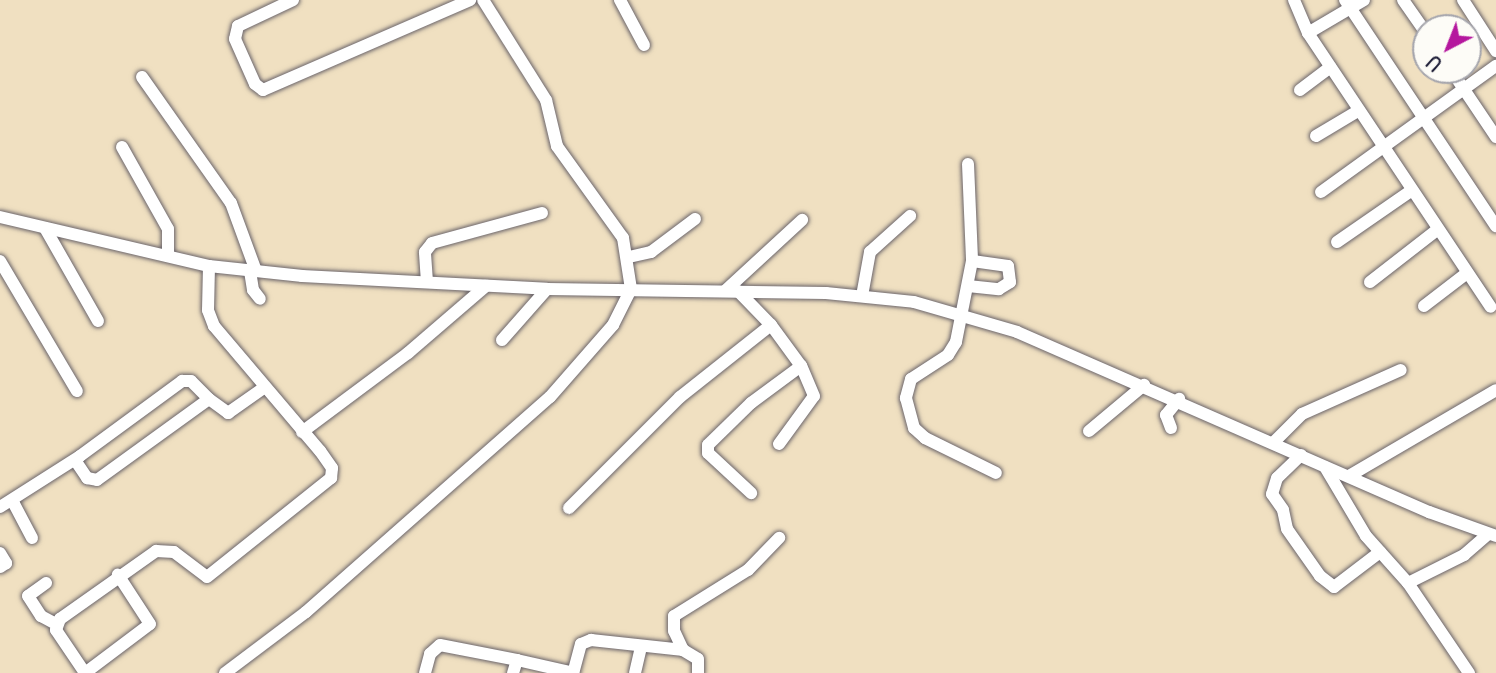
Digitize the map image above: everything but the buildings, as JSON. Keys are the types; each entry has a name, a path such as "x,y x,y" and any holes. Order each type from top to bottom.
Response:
{"street":[{"path":"293,0 238,26 236,39 255,84 263,90 470,0"},
{"path":"225,673 243,668 550,397 614,325 631,289 629,257 623,238 557,146 546,100 484,0"},
{"path":"1294,0 1308,33 1358,111 1491,307"},
{"path":"1308,33 1347,5 1364,0"},
{"path":"1463,0 1490,30 1496,51"},
{"path":"624,2 644,45"},
{"path":"1347,5 1496,226"},
{"path":"1321,192 1422,116 1496,66"},
{"path":"1300,90 1330,67"},
{"path":"142,76 231,203 253,271 253,290 260,299"},
{"path":"1460,84 1496,137"},
{"path":"1317,136 1358,111"},
{"path":"122,147 168,229 168,257"},
{"path":"968,164 972,261 953,350 919,372 906,387 914,428 932,443 996,473"},
{"path":"1337,242 1412,190"},
{"path":"427,282 425,252 432,243 542,213"},
{"path":"862,296 870,251 910,216"},
{"path":"0,217 209,266 253,271 547,289 862,296 960,313 1179,399 1325,467 1492,535"},
{"path":"629,257 651,252 695,219"},
{"path":"731,291 802,220"},
{"path":"46,228 98,321"},
{"path":"1370,282 1438,229"},
{"path":"0,261 77,391"},
{"path":"968,286 999,289 1010,282 1008,266 972,261"},
{"path":"55,624 118,575 166,548 207,577 327,483 332,468 210,318 209,266"},
{"path":"1424,306 1467,273"},
{"path":"302,432 402,358 486,286"},
{"path":"502,340 547,289"},
{"path":"731,291 771,325 801,366 814,396 779,444"},
{"path":"569,508 680,397 771,325"},
{"path":"751,493 708,453 708,445 751,403 801,366"},
{"path":"1274,442 1303,414 1401,370"},
{"path":"0,507 75,460 187,379 209,399 229,412 265,387"},
{"path":"1089,431 1144,385"},
{"path":"1349,477 1496,390"},
{"path":"75,460 87,478 97,480 209,399"},
{"path":"1171,429 1166,415 1179,399"},
{"path":"1301,455 1276,478 1272,494 1283,510 1287,529 1320,576 1334,587 1380,552"},
{"path":"1325,467 1351,514 1408,583 1469,673"},
{"path":"12,500 32,538"},
{"path":"1408,583 1464,555 1492,535"},
{"path":"683,650 672,623 674,616 748,570 779,538"},
{"path":"0,552 6,563 0,567"},
{"path":"46,583 28,596 41,616 55,624 85,673 150,624 118,575"},
{"path":"425,673 430,654 440,645 515,667 574,671 584,640 641,648 683,650 698,659 698,673"},
{"path":"635,673 641,648"}]}
